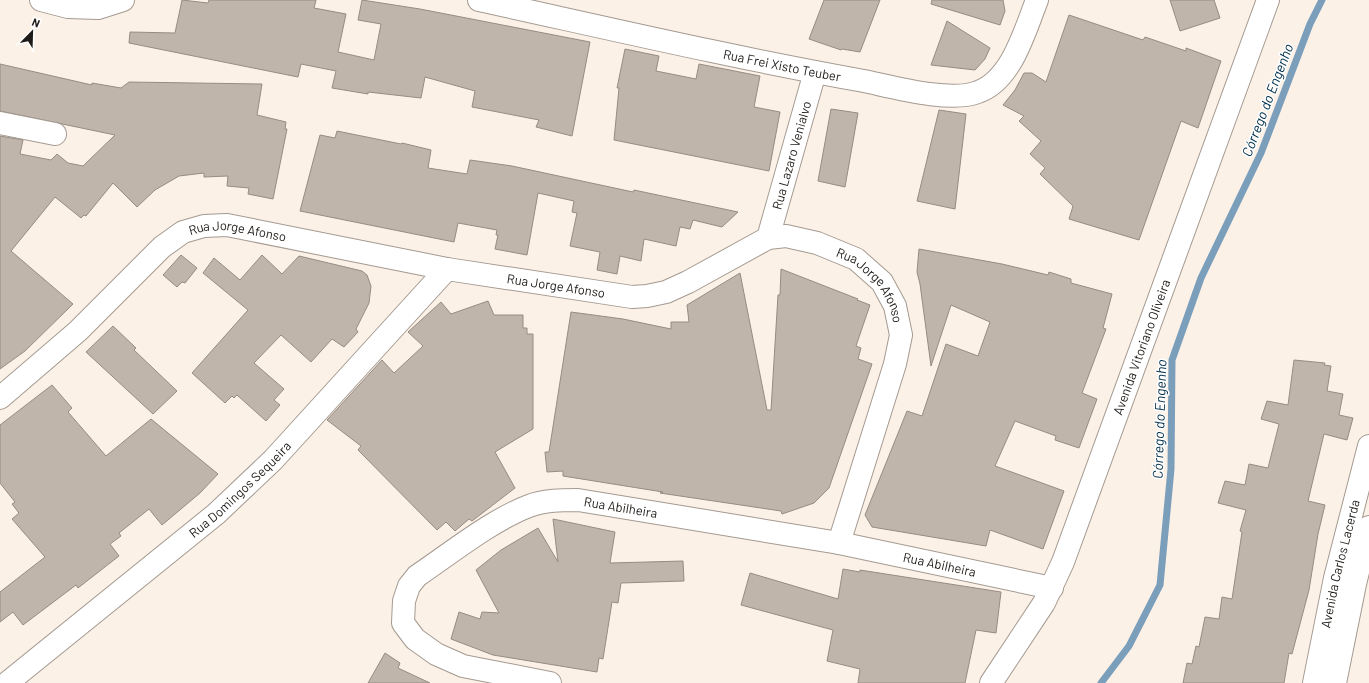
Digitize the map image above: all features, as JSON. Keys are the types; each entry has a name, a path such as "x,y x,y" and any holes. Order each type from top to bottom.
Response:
{"street":[{"path":"40,0 68,7 98,8 122,0"},
{"name":"Rua Frei Xisto Teuber","path":"487,1 815,72 928,93 956,96 978,92 993,83 1008,66 1019,47 1037,0"},
{"name":"Avenida Vitoriano Oliveira","path":"991,683 1044,603 1052,588 1268,0"},
{"name":"Rua Lazaro Venialvo","path":"768,238 815,72"},
{"path":"0,122 55,134"},
{"name":"Rua Jorge Afonso","path":"0,398 78,331 162,247 183,232 204,226 227,225 447,269 632,297 666,292 688,282 768,238 786,236 817,243 856,259 882,282 895,306 901,335 895,364 839,543"},
{"name":"Rua Domingos Sequeira","path":"6,676 216,514 272,460 447,269"},
{"name":"Avenida Carlos Lacerda","path":"1314,683 1335,578 1369,446"},
{"name":"Rua Abilheira","path":"550,683 463,666 436,654 420,643 415,639 403,623 404,601 409,586 417,576 499,521 530,506 556,500 578,500 839,543 1052,588"},
{"name":"Avenida Carlos Lacerda","path":"1335,683 1355,584 1369,527"}],"building":[{"path":"182,0 208,3 209,0 316,0 314,8 346,14 338,52 374,60 381,24 358,20 362,0 420,9 590,42 572,136 536,127 539,120 472,107 475,91 425,77 421,98 368,92 368,94 332,88 336,71 301,64 298,77 129,43 130,32 175,33"},
{"path":"824,0 880,0 860,52 841,50 809,39"},
{"path":"932,0 1003,0 1005,11 1000,25 931,4"},
{"path":"1170,0 1214,0 1220,18 1180,31"},
{"path":"1069,15 1143,40 1145,37 1186,51 1186,48 1221,61 1198,128 1181,121 1139,240 1069,219 1073,206 1040,174 1045,168 1030,154 1041,141 1019,121 1024,116 1003,105 1015,90 1024,73 1032,73 1046,82"},
{"path":"947,21 990,48 985,59 975,70 931,65"},
{"path":"625,49 659,56 656,71 696,79 699,64 760,76 754,107 780,112 769,171 614,140 619,88 617,88"},
{"path":"0,64 92,85 92,83 121,88 129,82 262,84 257,115 286,122 285,129 287,129 273,199 248,194 249,188 227,186 228,176 204,177 204,173 179,176 155,190 137,207 113,183 86,216 84,215 81,218 55,197 11,251 73,304 25,351 0,369 0,136 23,140 20,154 51,160 57,154 68,163 83,166 115,135 0,111"},
{"path":"831,109 858,113 845,187 818,181"},
{"path":"939,110 966,114 955,209 917,201"},
{"path":"337,131 431,150 428,168 467,174 470,160 512,166 633,192 634,190 738,212 722,227 693,220 690,229 680,227 676,246 644,239 641,261 620,256 617,274 597,270 600,252 570,246 577,213 572,212 574,201 538,193 527,255 495,249 498,235 496,235 497,230 458,223 454,242 300,211 320,135 335,138"},
{"path":"919,249 1002,264 1048,275 1049,272 1071,279 1071,283 1112,294 1103,328 1106,329 1082,393 1097,399 1079,448 1055,440 1056,436 1015,421 995,466 1064,491 1043,549 990,530 986,546 872,527 865,515 907,411 922,416 946,344 978,356 990,322 951,305 931,366 917,272"},
{"path":"181,255 197,268 185,283 182,282 177,287 163,275"},
{"path":"262,255 282,274 299,256 362,271 367,275 371,286 369,303 356,329 358,332 344,347 332,339 311,362 281,335 254,363 284,389 274,400 280,405 266,421 237,395 234,398 232,396 225,403 192,373 248,310 203,273 214,258 240,280"},
{"path":"781,269 870,305 856,346 861,348 858,359 872,364 829,488 814,503 782,514 781,511 660,493 663,492 563,476 563,471 547,472 545,452 549,452 571,312 623,319 671,329 671,322 689,322 687,305 740,273 767,410 771,410"},
{"path":"488,301 494,315 523,315 523,328 527,328 527,334 533,334 533,429 495,452 515,488 472,521 469,519 455,531 446,522 437,530 358,450 361,446 327,420 382,360 394,373 423,346 408,332 441,302 451,314"},
{"path":"113,326 136,348 134,350 177,391 153,414 86,352"},
{"path":"1294,360 1325,363 1324,365 1331,366 1327,391 1343,394 1339,415 1353,418 1347,440 1324,434 1308,501 1325,505 1318,534 1309,590 1292,654 1289,653 1284,683 1183,683 1187,663 1192,664 1196,646 1199,647 1205,617 1219,619 1222,597 1232,599 1242,532 1240,531 1246,510 1218,503 1225,481 1245,485 1249,464 1268,468 1279,424 1261,419 1267,401 1288,405"},
{"path":"52,385 72,408 68,412 106,456 151,419 218,474 200,493 162,525 149,509 119,533 121,536 110,544 119,556 78,588 76,585 23,625 13,612 0,622 0,592 45,557 12,519 19,513 12,504 15,502 0,483 0,425"},
{"path":"553,519 615,532 610,563 683,561 684,581 621,583 618,603 612,602 603,659 599,658 597,672 493,655 451,639 459,612 480,619 482,612 499,613 476,570 501,550 538,528 558,562"},
{"path":"843,569 860,572 860,570 1001,592 996,633 976,630 965,683 858,683 860,669 827,661 833,630 741,605 750,573 838,599"},
{"path":"385,653 400,663 398,668 430,683 368,683"}],"waterway":[{"name":"Córrego do Engenho","path":"1101,683 1129,646 1160,585 1171,469 1172,360 1201,278 1261,153 1310,24 1322,0"}]}
